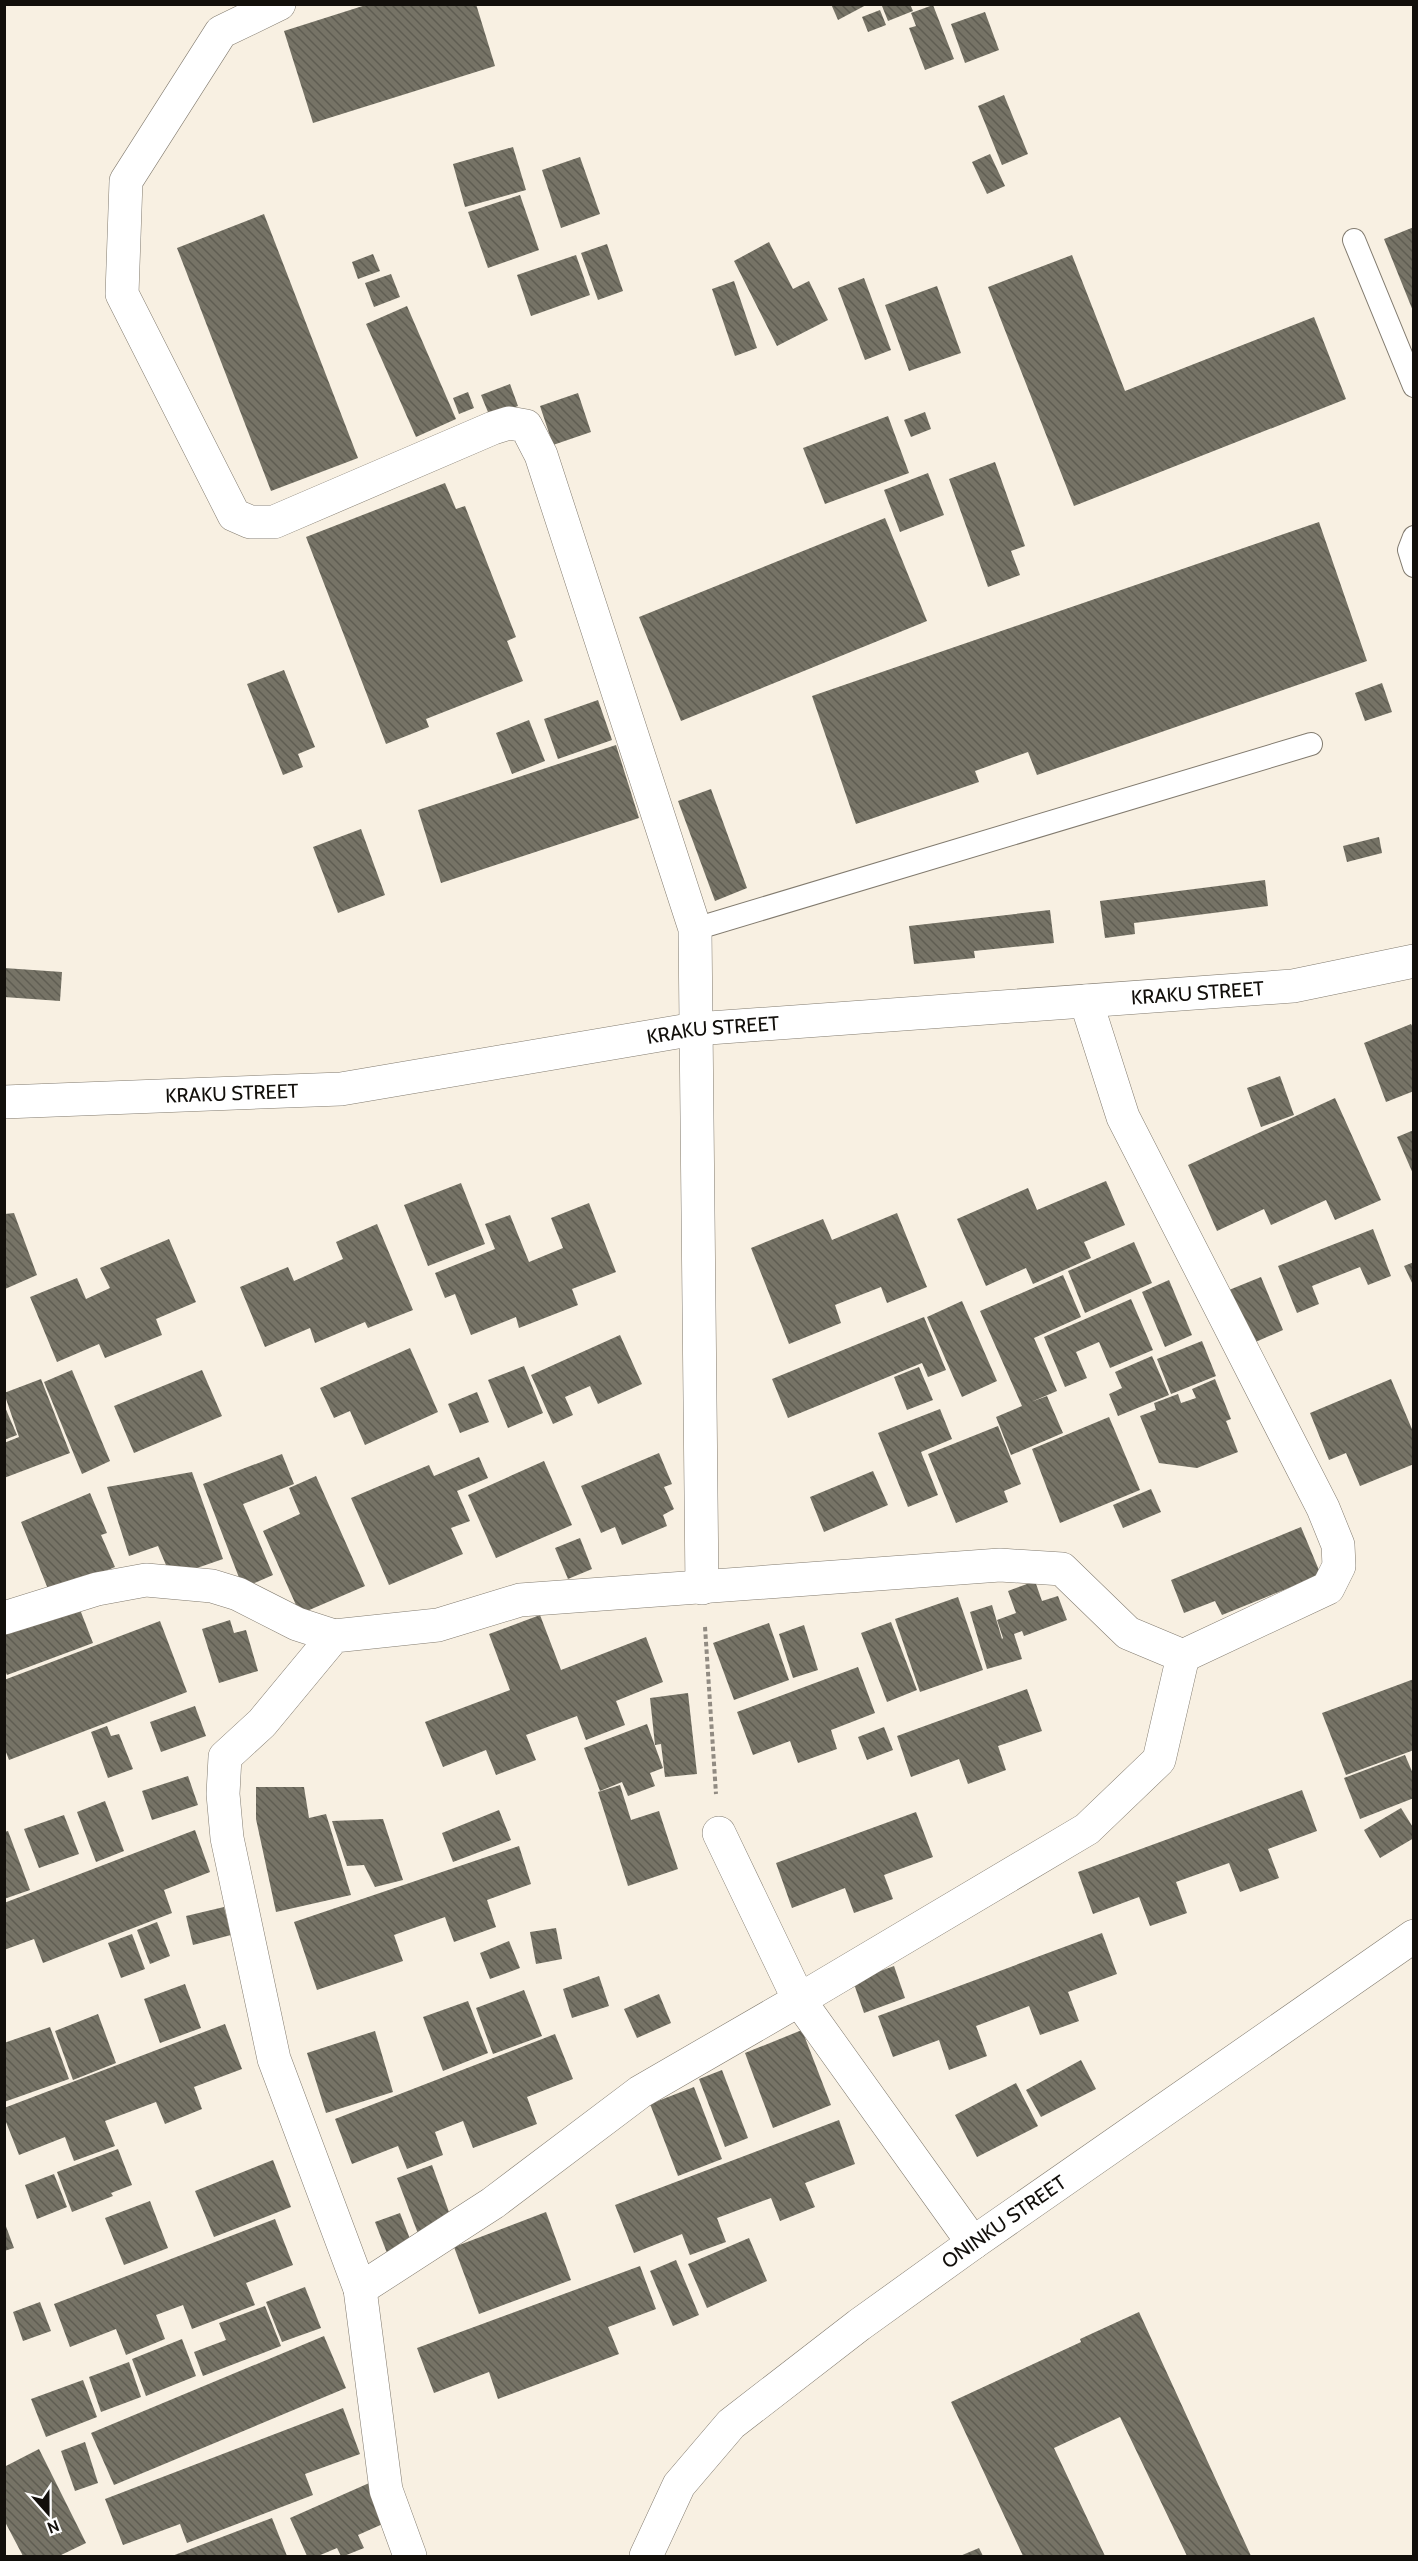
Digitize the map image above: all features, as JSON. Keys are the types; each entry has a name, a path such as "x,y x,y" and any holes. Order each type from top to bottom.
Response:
{"street":[{"path":"279,4 221,32 126,181 122,294 234,515 250,522 274,522 296,514 509,423 526,426 541,455 695,929 702,1588"},
{"name":"KRAKU STREET","path":"7,1101 341,1089 695,1029 1293,986 1413,961"},
{"path":"4,1618 97,1589 147,1580 212,1586 238,1594 297,1624 334,1636 438,1625 520,1600 1000,1565 1062,1569 1128,1632 1183,1656 1328,1588 1340,1566 1338,1545 1323,1508 1123,1117 1086,1000"},
{"path":"334,1636 262,1723 225,1757 223,1794 227,1838 274,2059 360,2289 386,2490 410,2556"},
{"path":"360,2289 493,2203 640,2092 1087,1829 1159,1760 1183,1656"},
{"path":"719,1833 799,2000 973,2243"},
{"name":"ONINKU STREET","path":"646,2556 679,2485 731,2424 859,2325 973,2243 1413,1936"}],"lane":[{"path":"1354,240 1413,386"},
{"path":"1413,537 1409,550 1413,566"},
{"path":"695,929 1311,744"}],"path":[{"path":"702,1588 719,1833"}],"building":[{"path":"369,4 476,4 495,66 313,123 284,31"},
{"path":"831,4 868,4 838,20"},
{"path":"910,4 913,11 888,21 882,6"},
{"path":"933,5 954,59 925,70 909,28 916,26 911,13"},
{"path":"880,10 886,25 868,32 862,17"},
{"path":"985,12 999,50 965,63 951,24"},
{"path":"1004,95 1028,154 1002,165 978,106"},
{"path":"513,147 526,190 465,207 453,164"},
{"path":"990,154 1005,186 987,194 972,162"},
{"path":"580,157 600,214 561,228 542,170"},
{"path":"520,195 539,250 488,268 468,212"},
{"path":"264,214 358,458 271,491 177,248"},
{"path":"1414,227 1414,311 1413,311 1384,239"},
{"path":"769,242 793,289 809,281 828,320 777,346 734,261"},
{"path":"607,244 623,291 598,300 581,253"},
{"path":"373,254 380,271 358,279 352,262"},
{"path":"576,255 590,295 531,316 517,275"},
{"path":"1072,255 1125,391 1314,317 1346,399 1074,506 988,287"},
{"path":"391,274 400,297 374,307 365,283"},
{"path":"864,278 891,350 865,360 838,288"},
{"path":"734,281 757,348 735,356 712,289"},
{"path":"937,286 961,353 909,371 885,305"},
{"path":"407,306 456,419 416,437 366,324"},
{"path":"510,384 518,406 490,417 481,395"},
{"path":"468,392 474,408 459,414 453,398"},
{"path":"578,393 591,432 553,445 540,406"},
{"path":"925,412 931,429 911,437 904,420"},
{"path":"888,416 909,473 825,504 803,448"},
{"path":"995,462 1025,546 1011,551 1020,575 988,587 949,479"},
{"path":"928,473 944,515 900,532 884,490"},
{"path":"445,483 456,509 465,506 516,637 507,641 523,681 426,719 429,727 386,744 306,537"},
{"path":"885,518 927,621 681,721 639,617"},
{"path":"1319,522 1367,661 1037,775 1028,752 975,771 979,782 856,824 812,696"},
{"path":"284,670 315,747 298,754 303,767 283,775 247,684"},
{"path":"1382,683 1392,712 1365,721 1355,693"},
{"path":"598,700 612,740 558,759 544,719"},
{"path":"529,720 545,761 512,774 496,733"},
{"path":"616,745 639,818 441,883 418,810"},
{"path":"711,789 747,888 715,901 678,801"},
{"path":"361,829 385,895 338,913 313,847"},
{"path":"1379,837 1382,853 1347,862 1343,846"},
{"path":"1265,880 1268,906 1134,923 1135,934 1105,938 1100,901"},
{"path":"1050,910 1054,943 974,951 975,958 914,964 909,926"},
{"path":"4,968 62,972 60,1001 4,997"},
{"path":"1411,1024 1414,1030 1414,1091 1386,1102 1364,1043"},
{"path":"1280,1076 1294,1115 1261,1127 1247,1088"},
{"path":"1335,1098 1381,1200 1335,1220 1326,1200 1271,1225 1264,1209 1217,1231 1188,1165"},
{"path":"1414,1130 1414,1176 1397,1137"},
{"path":"1106,1181 1125,1225 1084,1242 1091,1258 1033,1284 1026,1268 986,1286 957,1219 1028,1188 1037,1210"},
{"path":"461,1183 485,1244 428,1266 404,1205"},
{"path":"589,1203 616,1272 572,1289 578,1305 519,1328 516,1317 471,1335 455,1294 445,1298 435,1273 495,1249 485,1224 510,1215 529,1262 563,1248 551,1218"},
{"path":"14,1213 37,1275 5,1289 5,1214"},
{"path":"897,1213 927,1287 887,1303 881,1287 835,1305 841,1323 789,1344 751,1248 823,1219 832,1240"},
{"path":"377,1224 413,1310 368,1328 365,1322 315,1343 310,1328 265,1347 240,1287 288,1267 294,1281 343,1259 336,1242"},
{"path":"1373,1229 1391,1276 1368,1285 1360,1267 1312,1286 1319,1304 1297,1313 1278,1266"},
{"path":"169,1239 196,1302 156,1319 162,1335 105,1358 99,1344 57,1362 30,1297 77,1278 86,1299 110,1288 100,1268"},
{"path":"1134,1242 1152,1283 1085,1313 1068,1271"},
{"path":"1414,1262 1414,1287 1404,1266"},
{"path":"1063,1275 1081,1317 1034,1338 1057,1391 1031,1402 1047,1396 1063,1433 1011,1455 996,1417 1022,1406 980,1311"},
{"path":"1261,1277 1283,1330 1251,1344 1229,1290"},
{"path":"1169,1280 1192,1335 1165,1347 1142,1292"},
{"path":"1131,1299 1153,1350 1110,1368 1099,1342 1076,1352 1087,1378 1065,1387 1044,1337"},
{"path":"962,1301 997,1381 962,1397 927,1317"},
{"path":"924,1317 946,1370 928,1377 922,1363 788,1418 772,1379"},
{"path":"620,1335 642,1384 598,1404 590,1386 565,1397 573,1415 553,1424 531,1375"},
{"path":"1202,1341 1216,1376 1171,1394 1157,1359"},
{"path":"410,1348 438,1412 365,1445 350,1411 334,1418 320,1388"},
{"path":"1152,1356 1169,1395 1118,1416 1109,1394 1122,1388 1115,1372"},
{"path":"524,1366 543,1413 508,1428 488,1380"},
{"path":"919,1367 933,1400 907,1410 894,1377"},
{"path":"72,1370 110,1461 82,1474 44,1382"},
{"path":"202,1370 222,1416 134,1453 114,1406"},
{"path":"41,1379 70,1453 4,1478 4,1443 19,1437 4,1393"},
{"path":"1215,1379 1231,1419 1226,1421 1238,1452 1197,1468 1159,1463 1140,1416 1156,1410 1154,1403 1178,1394 1181,1403 1196,1398 1192,1389"},
{"path":"1391,1379 1414,1434 1414,1464 1360,1486 1346,1453 1329,1460 1310,1413"},
{"path":"477,1392 489,1422 460,1433 448,1404"},
{"path":"4,1405 17,1435 4,1440"},
{"path":"940,1409 952,1439 921,1452 938,1495 908,1507 878,1433"},
{"path":"1109,1417 1140,1490 1060,1523 1032,1449"},
{"path":"998,1426 1021,1484 1004,1491 1008,1502 956,1523 928,1454"},
{"path":"659,1453 672,1484 664,1487 674,1509 663,1515 667,1526 622,1545 615,1527 601,1533 581,1486"},
{"path":"282,1454 294,1484 243,1504 273,1575 243,1588 203,1484"},
{"path":"479,1457 488,1478 457,1491 470,1521 451,1528 463,1554 389,1585 351,1498 429,1465 434,1476"},
{"path":"544,1461 572,1525 496,1558 468,1495"},
{"path":"873,1471 888,1505 824,1532 810,1497"},
{"path":"192,1472 223,1559 171,1577 158,1546 129,1556 107,1487"},
{"path":"316,1476 365,1586 300,1614 263,1531 300,1514 289,1488"},
{"path":"1151,1489 1161,1512 1123,1528 1113,1505"},
{"path":"90,1493 107,1533 101,1535 115,1567 50,1594 21,1522"},
{"path":"1301,1527 1321,1575 1222,1615 1215,1601 1184,1613 1171,1580"},
{"path":"580,1538 592,1569 568,1579 555,1548"},
{"path":"1035,1581 1042,1601 1058,1596 1067,1620 1024,1636 1022,1631 1014,1634 1022,1659 987,1669 970,1612 992,1605 1002,1639 997,1620 1016,1613 1008,1591"},
{"path":"958,1597 983,1670 920,1692 895,1619"},
{"path":"79,1607 93,1643 7,1675 4,1669 4,1634"},
{"path":"540,1615 561,1670 646,1637 663,1682 616,1701 625,1725 586,1740 577,1716 526,1735 536,1760 496,1775 486,1750 443,1767 425,1722 510,1690 489,1634"},
{"path":"230,1620 234,1633 246,1630 258,1671 219,1683 202,1629"},
{"path":"160,1621 187,1692 9,1760 4,1747 4,1680"},
{"path":"891,1622 917,1690 887,1702 861,1633"},
{"path":"769,1623 789,1680 734,1700 713,1643"},
{"path":"804,1625 818,1670 793,1678 779,1634"},
{"path":"858,1667 875,1713 831,1730 837,1749 798,1763 790,1741 753,1755 737,1712"},
{"path":"1414,1679 1414,1750 1346,1775 1322,1713"},
{"path":"1027,1689 1042,1731 998,1746 1006,1770 968,1784 959,1759 911,1777 897,1736"},
{"path":"688,1693 697,1774 665,1777 661,1744 655,1745 650,1698"},
{"path":"195,1706 206,1736 161,1752 150,1722"},
{"path":"647,1724 663,1768 650,1773 655,1786 628,1796 622,1782 600,1791 584,1748"},
{"path":"107,1726 111,1736 119,1734 133,1769 108,1778 91,1732"},
{"path":"884,1727 893,1750 867,1760 858,1737"},
{"path":"1405,1755 1414,1776 1414,1798 1360,1819 1344,1778"},
{"path":"188,1776 198,1805 152,1820 142,1791"},
{"path":"620,1785 631,1820 659,1811 678,1869 628,1886 598,1792"},
{"path":"256,1787 304,1787 309,1818 326,1814 351,1895 276,1912 256,1819"},
{"path":"1302,1790 1317,1831 1268,1849 1279,1878 1240,1892 1229,1863 1176,1882 1187,1913 1150,1926 1139,1897 1093,1914 1078,1872"},
{"path":"105,1801 124,1851 96,1862 77,1812"},
{"path":"1401,1808 1414,1829 1414,1838 1380,1858 1364,1830"},
{"path":"499,1810 511,1840 453,1862 442,1833"},
{"path":"916,1812 933,1857 884,1875 893,1899 854,1913 845,1888 792,1908 776,1863"},
{"path":"64,1815 79,1854 39,1868 24,1829"},
{"path":"383,1819 403,1880 375,1887 364,1865 347,1866 332,1821"},
{"path":"195,1830 210,1872 164,1890 172,1913 43,1963 34,1939 4,1950 4,1903"},
{"path":"8,1831 30,1890 4,1899 4,1832"},
{"path":"519,1846 531,1884 487,1900 496,1927 454,1942 445,1917 394,1935 403,1961 317,1990 294,1922"},
{"path":"224,1907 231,1935 193,1945 186,1916"},
{"path":"157,1922 170,1956 150,1964 137,1930"},
{"path":"556,1928 562,1959 536,1964 530,1932"},
{"path":"1102,1933 1117,1974 1068,1992 1079,2021 1040,2035 1029,2006 976,2026 987,2056 949,2070 939,2040 893,2057 878,2016"},
{"path":"132,1934 145,1969 121,1978 108,1943"},
{"path":"509,1941 520,1968 490,1979 480,1953"},
{"path":"894,1966 905,1998 864,2013 853,1981"},
{"path":"599,1976 609,2006 572,2018 563,1989"},
{"path":"185,1984 201,2028 160,2043 144,1999"},
{"path":"524,1990 542,2036 493,2054 476,2008"},
{"path":"659,1994 671,2023 637,2038 624,2009"},
{"path":"468,2001 488,2053 443,2071 423,2017"},
{"path":"98,2014 116,2063 73,2080 55,2031"},
{"path":"225,2024 242,2069 194,2087 202,2109 165,2124 156,2102 105,2121 115,2146 74,2161 65,2137 19,2155 4,2117 4,2108"},
{"path":"50,2027 69,2079 4,2102 4,2043"},
{"path":"802,2030 831,2105 773,2128 745,2053"},
{"path":"375,2031 393,2092 326,2113 307,2053"},
{"path":"555,2034 573,2079 527,2097 537,2124 473,2148 463,2121 435,2132 443,2155 407,2169 398,2146 352,2164 335,2119"},
{"path":"1081,2060 1096,2089 1041,2117 1026,2090"},
{"path":"722,2070 748,2138 725,2147 699,2079"},
{"path":"1016,2083 1038,2126 977,2157 955,2115"},
{"path":"694,2087 722,2159 678,2176 650,2104"},
{"path":"839,2120 855,2164 805,2183 815,2207 780,2221 771,2198 717,2218 726,2242 690,2255 682,2234 634,2253 615,2205"},
{"path":"118,2149 132,2185 111,2193 113,2196 72,2212 57,2172"},
{"path":"273,2160 291,2207 214,2237 195,2191"},
{"path":"432,2165 454,2226 420,2239 397,2178"},
{"path":"54,2174 67,2207 37,2219 25,2185"},
{"path":"150,2201 168,2248 124,2265 105,2218"},
{"path":"546,2212 571,2280 479,2314 454,2247"},
{"path":"400,2213 412,2244 387,2253 375,2222"},
{"path":"275,2219 293,2265 246,2283 255,2305 192,2329 183,2305 156,2315 165,2339 126,2355 116,2329 70,2347 54,2304"},
{"path":"4,2221 14,2248 4,2251"},
{"path":"749,2238 767,2281 707,2308 688,2264"},
{"path":"676,2260 699,2315 673,2326 650,2271"},
{"path":"640,2266 656,2309 608,2327 619,2354 498,2399 489,2372 434,2393 417,2348"},
{"path":"305,2287 321,2328 282,2342 266,2302"},
{"path":"40,2302 51,2331 23,2341 13,2312"},
{"path":"265,2306 281,2346 203,2376 194,2352 226,2340 219,2323"},
{"path":"1139,2312 1251,2556 1187,2556 1120,2417 1054,2448 1105,2556 1023,2556 951,2402 1081,2342 1080,2339"},
{"path":"324,2336 346,2388 114,2485 91,2433"},
{"path":"182,2339 196,2376 146,2396 132,2359"},
{"path":"129,2362 141,2397 101,2412 89,2377"},
{"path":"83,2380 97,2417 46,2437 31,2399"},
{"path":"343,2408 360,2454 305,2474 313,2495 187,2543 180,2524 123,2545 105,2499"},
{"path":"85,2442 98,2483 75,2491 61,2451"},
{"path":"39,2449 86,2543 59,2556 23,2556 4,2520 4,2467"},
{"path":"376,2480 394,2519 358,2535 364,2548 344,2556 341,2556 337,2548 318,2556 307,2556 290,2518"},
{"path":"272,2518 287,2556 172,2556"},
{"path":"979,2548 983,2556 960,2556"}]}
